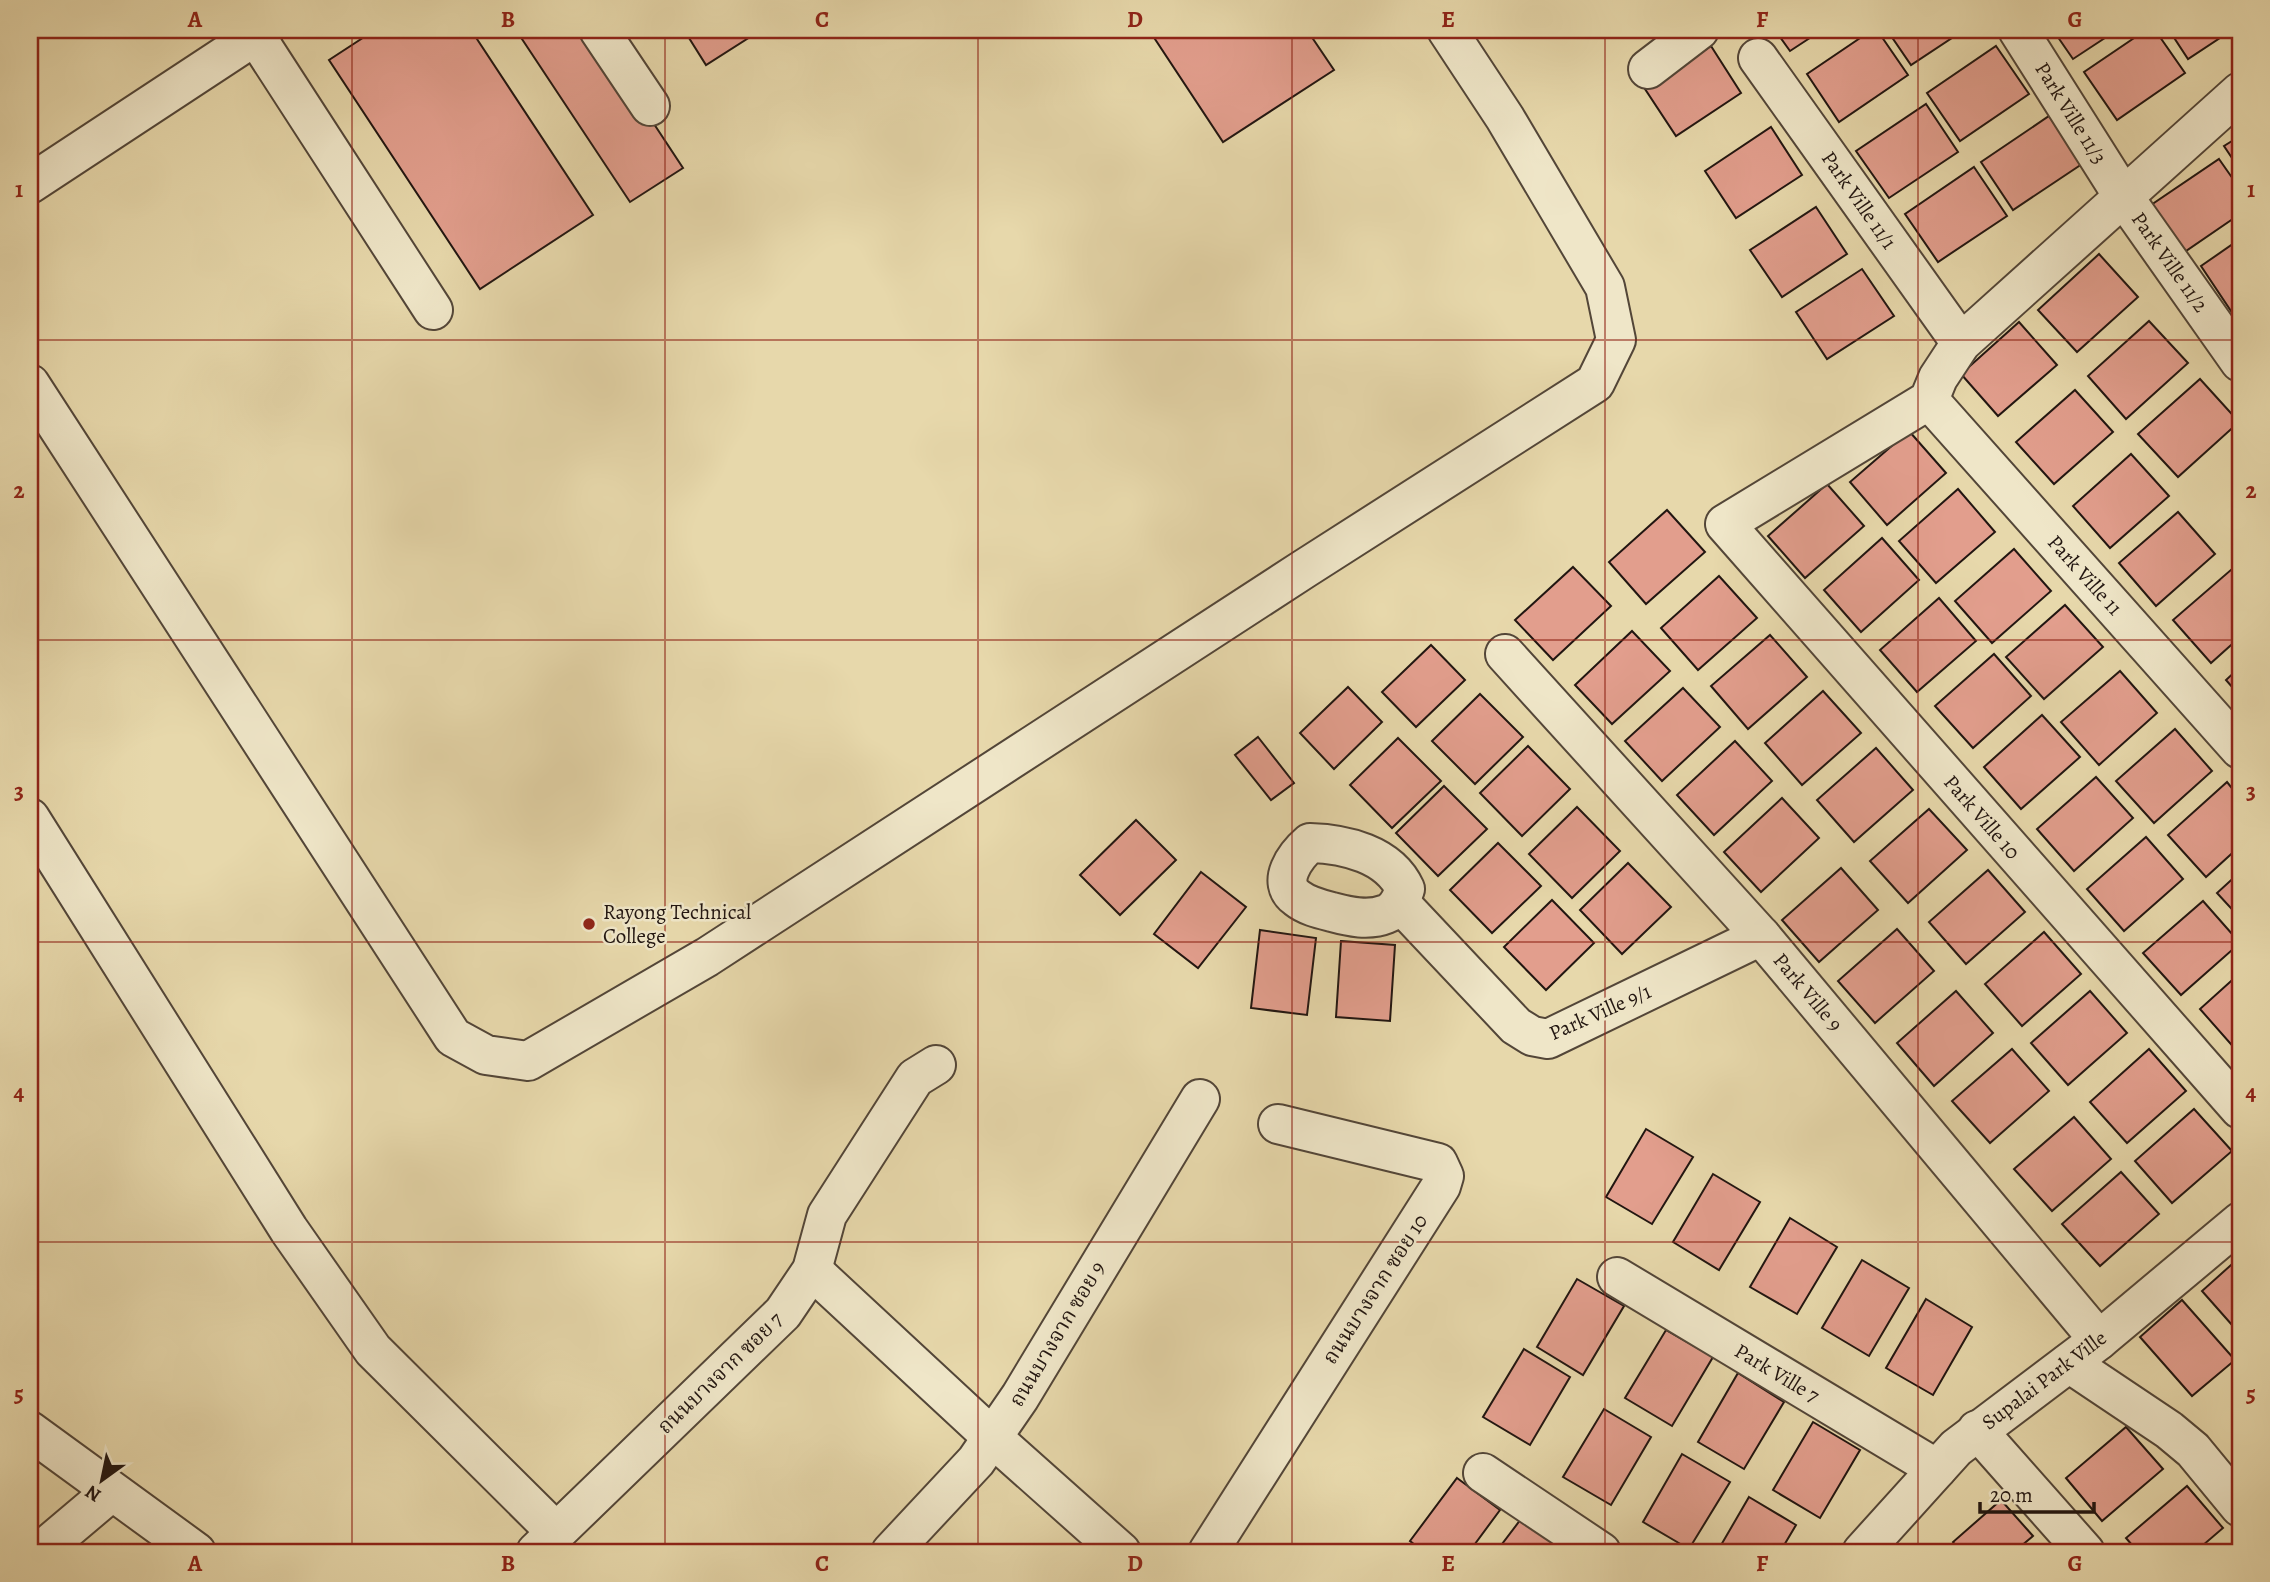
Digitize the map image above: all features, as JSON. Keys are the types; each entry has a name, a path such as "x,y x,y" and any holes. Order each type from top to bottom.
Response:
{"street":[{"path":"599,30 650,106"},
{"path":"30,384 453,1037 486,1055 528,1061 707,957 1595,383 1616,340 1605,286 1505,118 1447,30"},
{"path":"1648,69 1699,30"},
{"name":"Park Ville 11/3","path":"2018,30 2123,196"},
{"path":"30,184 259,33 433,310"},
{"name":"Park Ville 11/1","path":"1758,58 1961,343"},
{"path":"1929,400 1938,378 1961,343 2240,92"},
{"name":"Park Ville 11/2","path":"2123,196 2240,362"},
{"name":"Park Ville 10","path":"1929,400 1725,524 2240,1109"},
{"name":"Park Ville 11","path":"1929,400 2240,749"},
{"name":"Park Ville 9","path":"1505,654 1761,936 2099,1340"},
{"path":"30,818 289,1230 373,1350 546,1542"},
{"name":"Park Ville 9/1","path":"1400,903 1516,1026 1532,1036 1548,1040 1761,936"},
{"name":"ถนนบางจาก ซอย 7","path":"546,1542 783,1313 812,1270 827,1215 915,1078 936,1065"},
{"name":"ถนนบางจาก ซอย 9","path":"891,1552 976,1461 993,1438 1200,1099"},
{"name":"ถนนบางจาก ซอย 10","path":"1208,1552 1441,1186 1444,1175 1438,1163 1278,1124"},
{"name":"Supalai Park Ville","path":"1862,1552 1937,1469 1977,1430 2099,1340 2240,1222"},
{"path":"812,1270 1121,1552"},
{"name":"Park Ville 7","path":"1617,1277 1937,1469"},
{"path":"2068,1363 2169,1430 2193,1450 2240,1507"},
{"path":"1977,1430 2085,1552"},
{"path":"30,1431 196,1552"},
{"path":"1483,1473 1601,1552"},
{"path":"40,1552 111,1492"}],"building":[{"path":"375,30 471,30 593,215 480,289 329,60"},
{"path":"516,30 592,30 683,168 630,202"},
{"path":"684,30 761,30 706,65"},
{"path":"1149,30 1307,30 1334,70 1223,142"},
{"path":"1775,30 1822,30 1790,51"},
{"path":"1872,30 1877,30 1908,75 1839,122 1807,74"},
{"path":"1887,30 1964,30 1911,65"},
{"path":"2053,30 2117,30 2073,59"},
{"path":"2146,30 2155,30 2185,73 2117,120 2084,72"},
{"path":"2169,30 2232,30 2188,59"},
{"path":"1711,46 1741,93 1676,136 1645,89"},
{"path":"1996,46 2029,94 1960,141 1927,93"},
{"path":"1926,104 1958,152 1889,198 1856,151"},
{"path":"2049,116 2082,164 2013,210 1981,162"},
{"path":"1771,127 1802,175 1736,218 1705,171"},
{"path":"2240,136 2240,170 2224,146"},
{"path":"2219,159 2240,189 2240,214 2183,253 2151,205"},
{"path":"1974,167 2007,216 1938,262 1905,214"},
{"path":"1816,207 1847,254 1782,297 1750,250"},
{"path":"2240,239 2240,309 2233,314 2201,266"},
{"path":"2099,254 2138,297 2077,352 2038,310"},
{"path":"1862,269 1894,316 1827,359 1796,312"},
{"path":"2149,321 2188,363 2126,419 2088,376"},
{"path":"2019,322 2057,365 1998,416 1961,374"},
{"path":"2200,379 2239,422 2178,477 2138,434"},
{"path":"2075,390 2113,432 2054,484 2016,442"},
{"path":"1909,431 1946,473 1887,525 1850,482"},
{"path":"2131,454 2169,496 2110,548 2073,506"},
{"path":"1827,484 1864,526 1805,578 1768,536"},
{"path":"1958,489 1995,532 1936,583 1899,541"},
{"path":"1667,510 1705,552 1646,604 1609,562"},
{"path":"2178,512 2215,554 2156,606 2119,563"},
{"path":"1882,538 1919,580 1861,632 1824,590"},
{"path":"2014,549 2051,591 1992,643 1955,601"},
{"path":"1573,567 1611,606 1553,660 1515,620"},
{"path":"2232,569 2240,577 2240,637 2211,663 2173,620"},
{"path":"1719,576 1757,618 1698,670 1661,628"},
{"path":"1939,598 1976,641 1917,692 1880,650"},
{"path":"2065,605 2103,647 2044,699 2006,657"},
{"path":"1632,631 1670,671 1612,724 1575,685"},
{"path":"1770,635 1807,677 1748,729 1711,686"},
{"path":"1431,645 1465,680 1416,727 1382,692"},
{"path":"1994,654 2031,696 1973,748 1935,706"},
{"path":"2240,667 2240,696 2226,680"},
{"path":"2120,671 2157,713 2099,765 2061,722"},
{"path":"1348,687 1382,722 1334,769 1300,733"},
{"path":"1683,688 1720,727 1662,781 1625,741"},
{"path":"1823,691 1861,733 1802,785 1765,743"},
{"path":"1480,694 1523,737 1475,784 1432,741"},
{"path":"2042,715 2080,757 2021,809 1984,767"},
{"path":"2175,729 2212,771 2154,823 2116,781"},
{"path":"1258,737 1294,783 1271,800 1235,755"},
{"path":"1398,738 1441,781 1392,828 1350,785"},
{"path":"1735,741 1772,781 1714,835 1677,795"},
{"path":"1528,746 1570,789 1522,836 1480,793"},
{"path":"1876,748 1913,790 1854,842 1817,800"},
{"path":"2096,777 2133,818 2074,871 2037,829"},
{"path":"2227,782 2240,798 2240,846 2206,877 2168,835"},
{"path":"1444,786 1487,829 1438,876 1396,833"},
{"path":"1782,798 1819,838 1761,892 1724,852"},
{"path":"1577,807 1620,851 1572,898 1529,854"},
{"path":"1929,809 1967,850 1908,903 1870,861"},
{"path":"1136,820 1176,860 1120,915 1080,875"},
{"path":"2146,837 2183,879 2124,931 2087,889"},
{"path":"1498,843 1541,886 1492,933 1450,890"},
{"path":"1628,863 1671,907 1622,954 1580,910"},
{"path":"1841,868 1878,910 1819,962 1782,920"},
{"path":"1988,870 2025,912 1966,964 1929,922"},
{"path":"1201,872 1246,907 1198,968 1154,934"},
{"path":"2240,872 2240,918 2217,893"},
{"path":"1552,900 1594,943 1546,990 1504,947"},
{"path":"2203,901 2240,943 2181,995 2143,953"},
{"path":"1897,929 1934,971 1875,1023 1838,981"},
{"path":"1260,930 1316,938 1307,1015 1251,1008"},
{"path":"2044,932 2081,974 2022,1026 1985,984"},
{"path":"1341,941 1395,945 1390,1021 1336,1017"},
{"path":"2240,973 2240,1048 2237,1051 2200,1009"},
{"path":"1956,991 1993,1033 1934,1086 1897,1043"},
{"path":"2090,991 2127,1033 2068,1085 2031,1043"},
{"path":"2012,1049 2049,1091 1990,1143 1952,1101"},
{"path":"2149,1049 2186,1091 2127,1143 2090,1102"},
{"path":"2194,1109 2232,1151 2172,1203 2135,1161"},
{"path":"2074,1117 2111,1159 2052,1211 2014,1169"},
{"path":"1646,1129 1693,1157 1652,1224 1606,1197"},
{"path":"2121,1172 2159,1214 2100,1266 2062,1224"},
{"path":"1713,1174 1760,1202 1719,1270 1673,1242"},
{"path":"1790,1218 1837,1247 1797,1314 1750,1287"},
{"path":"2240,1257 2240,1334 2202,1291"},
{"path":"1862,1260 1909,1288 1869,1356 1822,1328"},
{"path":"1577,1279 1624,1306 1583,1375 1537,1347"},
{"path":"1926,1299 1972,1327 1933,1395 1886,1368"},
{"path":"2182,1300 2235,1360 2192,1396 2140,1337"},
{"path":"1666,1330 1713,1357 1672,1426 1625,1398"},
{"path":"1524,1349 1570,1377 1530,1445 1483,1417"},
{"path":"1738,1373 1784,1402 1744,1469 1698,1442"},
{"path":"1604,1409 1651,1437 1611,1505 1563,1477"},
{"path":"1813,1422 1860,1450 1820,1518 1773,1490"},
{"path":"2126,1427 2163,1469 2102,1521 2066,1478"},
{"path":"1682,1454 1730,1482 1689,1549 1643,1522"},
{"path":"1457,1478 1500,1510 1469,1552 1424,1552 1410,1541"},
{"path":"2187,1486 2223,1528 2195,1552 2138,1552 2126,1538"},
{"path":"1749,1497 1796,1525 1780,1552 1717,1552"},
{"path":"2001,1500 2033,1536 2014,1552 1961,1552 1953,1542"},
{"path":"1521,1519 1565,1551 1496,1552"}],"place":[{"name":"Rayong Technical College","path":"589,924"}]}
